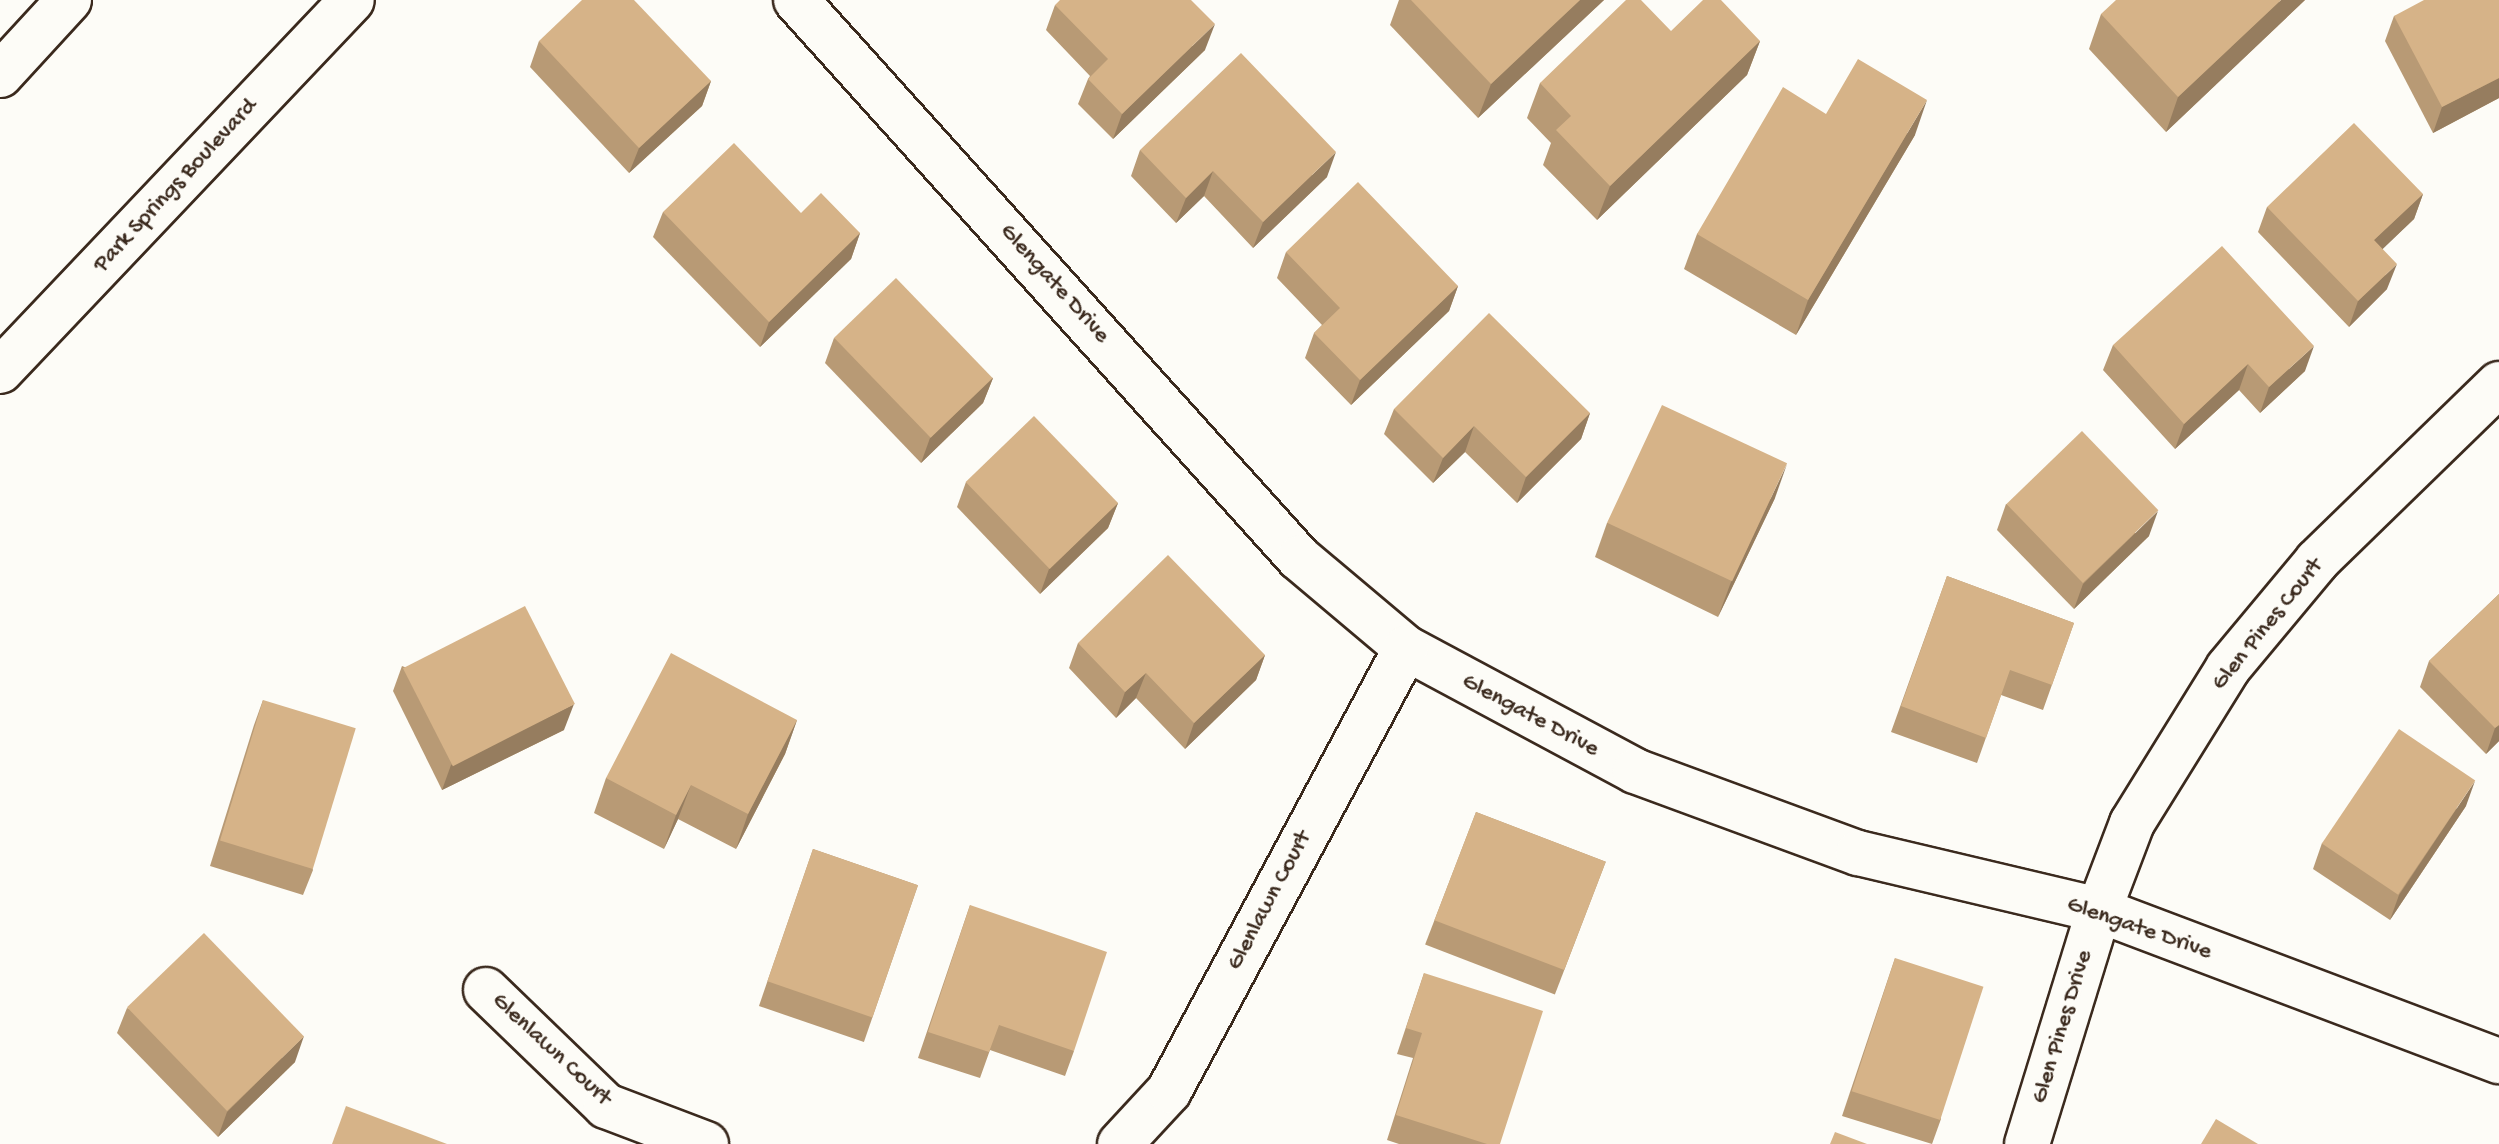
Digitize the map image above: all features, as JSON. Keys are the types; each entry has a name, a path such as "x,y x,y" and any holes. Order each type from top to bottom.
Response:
{"street":[{"path":"0,75 69,0"},
{"name":"Park Springs Boulevard","path":"0,371 352,0"},
{"name":"Glengate Drive","path":"796,0 1299,558 1406,648 1635,771 1858,853 2099,910 2499,1061"},
{"name":"Glen Pines Court","path":"2099,910 2132,823 2228,668 2317,561 2499,384"},
{"name":"Glenlawn Court","path":"1120,1144 1169,1091 1406,648"},
{"name":"Glen Pines Drive","path":"2027,1144 2099,910"},
{"name":"Glenlawn Court","path":"486,990 606,1106 706,1144"}],"building":[{"path":"582,0 634,0 711,81 639,148 539,41"},
{"path":"1060,0 1191,0 1215,24 1122,114 1088,79 1108,59 1055,5"},
{"path":"1411,0 1580,0 1491,84"},
{"path":"1626,0 1641,0 1671,31 1703,0 1721,0 1760,41 1610,186 1556,130 1571,116 1540,83"},
{"path":"2116,0 2281,0 2178,97 2101,14"},
{"path":"2424,0 2499,0 2499,78 2442,107 2394,16"},
{"path":"1241,53 1336,152 1263,222 1213,171 1186,198 1140,150"},
{"path":"1858,59 1927,100 1808,300 1697,234 1783,87 1826,114"},
{"path":"2354,123 2423,194 2374,240 2397,264 2358,301 2267,207"},
{"path":"734,143 801,213 821,193 860,233 769,322 663,212"},
{"path":"1358,182 1458,286 1360,380 1314,333 1340,308 1286,252"},
{"path":"2222,246 2314,346 2269,387 2248,364 2184,424 2113,345"},
{"path":"896,278 993,378 931,438 834,338"},
{"path":"1489,313 1590,413 1526,477 1474,426 1443,458 1394,409"},
{"path":"1662,405 1787,463 1732,581 1607,523"},
{"path":"1034,416 1118,503 1050,569 966,482"},
{"path":"2082,431 2158,510 2083,583 2006,504"},
{"path":"1168,555 1265,655 1194,723 1146,673 1125,692 1078,643"},
{"path":"1947,576 2074,623 2052,685 2010,670 1986,738 1901,706"},
{"path":"2499,594 2499,725 2495,728 2429,661"},
{"path":"525,606 575,704 453,766 403,668"},
{"path":"671,653 797,720 748,814 691,785 676,815 606,778"},
{"path":"263,700 356,728 313,869 220,841"},
{"path":"2399,729 2475,780 2398,895 2322,843"},
{"path":"1476,812 1606,862 1564,970 1434,920"},
{"path":"813,849 918,885 872,1018 767,981"},
{"path":"970,905 1107,952 1074,1051 999,1025 989,1052 928,1032"},
{"path":"204,933 304,1037 227,1111 127,1007"},
{"path":"1895,958 1983,987 1940,1120 1852,1091"},
{"path":"1424,973 1543,1011 1500,1144 1487,1144 1396,1115 1422,1033 1406,1028"},
{"path":"346,1106 447,1144 332,1144"},
{"path":"2216,1119 2258,1144 2201,1144"},
{"path":"1835,1132 1867,1144 1830,1144"}]}
